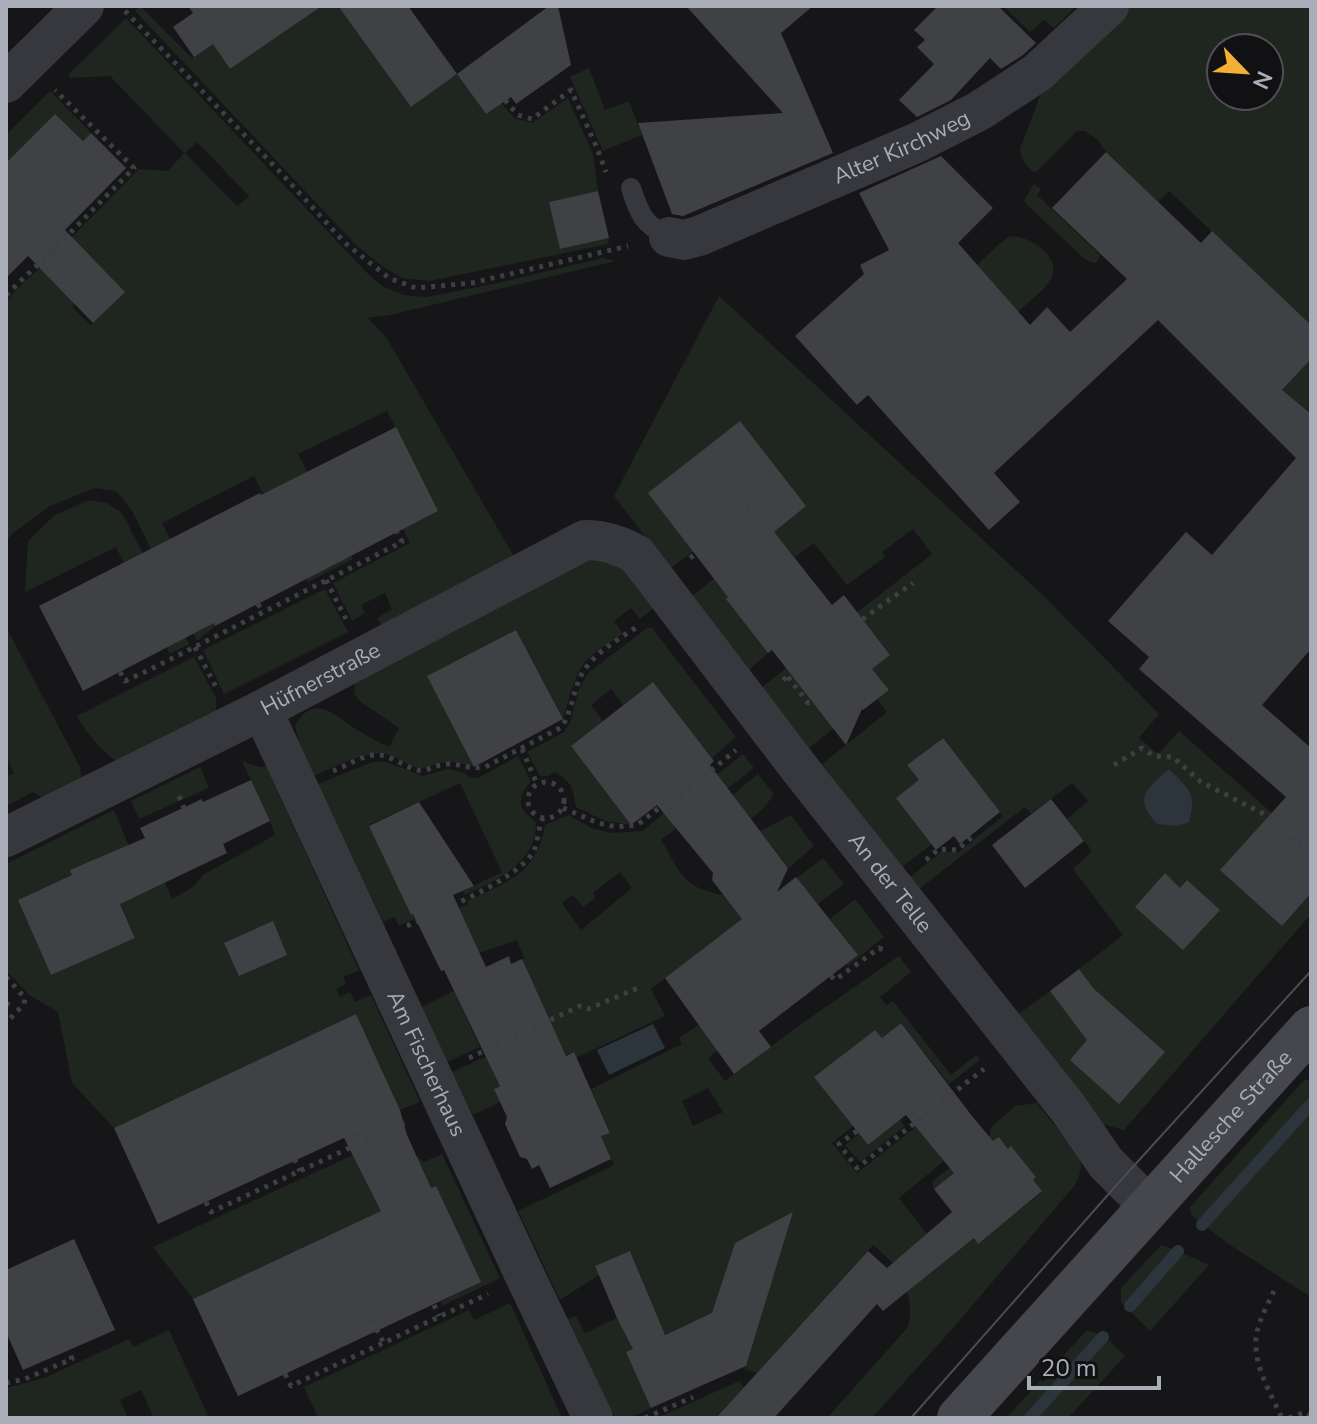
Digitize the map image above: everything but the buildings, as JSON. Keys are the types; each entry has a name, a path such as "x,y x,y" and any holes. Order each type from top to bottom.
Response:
{"street":[{"path":"6,83 84,6"},
{"name":"Alter Kirchweg","path":"669,237 684,240 699,236 904,148 979,111 1037,73 1109,6"},
{"name":"Hüfnerstraße","path":"6,837 262,710 585,540 603,540 624,547 655,580"},
{"name":"An der Telle","path":"655,580 892,887 1068,1108 1106,1163 1150,1207"},
{"name":"Am Fischerhaus","path":"262,710 593,1418"},
{"name":"Hallesche Straße","path":"959,1418 1311,1028"}],"lane":[{"path":"631,188 640,214 656,230 669,237"}],"path":[{"path":"220,6 228,18"},
{"path":"124,10 345,243 389,278 416,288 472,283 669,237"},
{"path":"6,295 134,168 48,83"},
{"path":"505,100 518,115 532,119 571,90 606,174"},
{"path":"51,252 89,291"},
{"path":"361,760 375,755 416,770 448,764 474,769 485,767 562,727 587,665 655,580 751,510 741,498"},
{"path":"120,672 125,681 195,647 402,542 397,532"},
{"path":"326,580 346,620"},
{"path":"563,808 598,823 617,827 637,825 678,793 759,716 788,677 913,583"},
{"path":"258,604 263,612"},
{"path":"195,647 216,687"},
{"path":"788,677 808,703 812,701"},
{"path":"1114,765 1142,748 1154,756 1173,757 1201,782 1268,816 1311,855"},
{"path":"522,749 537,784"},
{"path":"549,781 559,787 565,797 563,808 555,816 543,818 533,813 528,803 530,792 537,784 549,781"},
{"path":"369,942 512,874 536,847 543,818"},
{"path":"892,887 939,849 957,850 973,836 971,834"},
{"path":"454,895 457,902"},
{"path":"831,976 835,980 879,948 889,952"},
{"path":"6,977 25,998 24,1004 6,1023"},
{"path":"432,1076 580,1006 588,1009 640,987"},
{"path":"857,1131 839,1144 857,1168 1016,1044"},
{"path":"910,1113 917,1121"},
{"path":"206,1202 211,1212 402,1124"},
{"path":"354,1133 358,1143"},
{"path":"290,1150 300,1171"},
{"path":"285,1374 291,1386 525,1276"},
{"path":"1274,1291 1257,1333 1256,1355 1281,1416 1286,1418 1305,1412 1311,1416"},
{"path":"434,1305 439,1316"},
{"path":"372,1320 383,1342"},
{"path":"6,1383 25,1379 72,1359 69,1351"},
{"path":"645,1418 693,1397"}],"shaded area":[{"path":"140,6 192,58 213,43 230,69 315,11 312,6 340,6 411,107 457,74 486,114 501,103 514,118 532,123 568,98 593,154 598,191 550,202 560,249 609,238 608,244 430,281 402,278 358,247 135,11"},
{"path":"1003,6 1076,6 1054,28 1044,20 1030,32"},
{"path":"1122,6 1311,6 1311,325 1169,191 1158,202 1106,152 1098,140 1085,131 1077,131 1035,173 1023,160 1020,149 1047,77"},
{"path":"126,18 368,274 382,286 403,295 426,297 603,258 616,261 368,318 386,337 515,558 382,627 377,618 392,609 385,593 361,605 365,613 352,621 333,583 410,543 403,529 437,511 387,411 298,454 353,559 308,582 254,476 162,523 215,626 197,641 131,509 116,491 95,488 48,507 6,542 6,300 50,258 85,294 72,307 91,325 124,292 64,245 139,169 168,171 184,153 110,76 71,78 68,75","holes":["197,142 249,196 237,206 185,153"]},
{"path":"589,68 605,110 629,101 642,135 603,151 570,77"},
{"path":"50,91 91,133 83,141 55,114 6,163 6,135"},
{"path":"1034,184 1041,189 1037,195 1100,255 1098,261 1086,260 1026,204 1024,200"},
{"path":"1010,236 1026,239 1040,247 1053,266 1053,274 1043,290 1018,312 977,265"},
{"path":"719,296 1046,598 1159,714 1139,738 1158,754 1179,731 1272,813 1221,871 1311,893 1311,914 1124,1130 1102,1124 1017,1015 1050,991 1062,1007 1091,985 1079,969 1123,935 1073,869 1092,851 1067,819 1088,801 1072,783 1031,814 1025,807 919,889 910,877 941,852 959,852 1003,816 942,738 907,765 919,780 932,844 902,867 822,764 887,712 877,699 889,690 872,669 890,655 864,621 834,728 809,748 762,687 932,554 913,529 882,552 885,557 847,585 814,543 795,557 788,550 727,598 768,653 749,670 692,596 805,506 649,493 693,551 670,569 614,496"},
{"path":"1311,359 1311,468 1256,418"},
{"path":"89,500 107,503 122,513 189,644 170,654 116,547 25,592 28,541 55,515"},
{"path":"598,558 622,567 654,608 640,619 631,608 614,621 623,634 582,666 563,719 516,630 428,676 474,767 447,762 419,768 377,753 349,760 314,776 300,748 295,725 309,710 316,708 331,712 389,747 399,728 354,694 356,674 581,560"},
{"path":"325,589 348,632 224,694 203,650"},
{"path":"6,627 80,767 82,782 46,800 33,792 6,806 6,777 14,773 6,756"},
{"path":"647,628 652,628 736,737 712,758 653,682 623,705 611,689 591,705 603,721 571,746 631,825 605,821 576,807 568,782 555,772 540,776 527,752 564,732 588,673"},
{"path":"194,657 216,698 216,714 118,763 95,741 77,716"},
{"path":"743,754 754,768 661,840 682,875 693,885 713,893 766,901 823,858 844,884 818,904 814,901 765,938 808,994 784,1011 716,939 651,989 665,1016 576,1058 573,1052 495,1088 500,1102 473,1115 452,1072 552,1026 522,960 517,940 479,953 459,908 507,882 527,866 541,842 545,825 568,815 592,828 611,833 642,831","holes":["620,872 632,888 581,930 562,903 573,895 583,907 595,898 593,893"]},
{"path":"518,756 531,781 521,803 525,813 536,822 535,837 530,849 512,869 465,895 463,891 502,872 460,783 369,825 411,915 449,897 452,901 399,926 395,917 383,922 318,784 372,762 386,762 423,776 448,769 478,778"},
{"path":"242,761 259,767 266,766 359,970 343,977 346,984 336,989 340,997 350,992 355,1002 371,995 420,1102 400,1110 356,1014 114,1128 72,1083 58,1012 29,995 6,970 6,864 114,810 131,851 148,844 172,899 193,887 203,875 275,835","holes":["100,858 135,937 51,975 18,900"]},
{"path":"200,767 209,788 139,819 131,801"},
{"path":"1169,769 1190,792 1192,804 1189,822 1177,826 1157,824 1144,800 1149,789"},
{"path":"758,774 774,794 751,819 726,800"},
{"path":"791,815 814,846 789,868 760,831"},
{"path":"855,899 884,937 848,966 846,964 858,955 830,919"},
{"path":"899,956 911,972 880,997 886,1005 893,1001 951,1075 976,1055 980,1060 949,1084 901,1023 882,1038 875,1030 835,1061 821,1085 853,1126 832,1143 857,1173 931,1115 924,1136 944,1161 899,1198 927,1234 934,1270 974,1238 978,1243 1042,1192 1033,1180 1036,1177 999,1137 934,1189 932,1182 990,1135 991,1127 1015,1106 1037,1103 1077,1156 1080,1174 1074,1186 954,1327 872,1418 827,1418 908,1327 910,1302 900,1280 905,1274 873,1245 757,1373 745,1369 789,1224 735,1243 716,1302 735,1309 692,1322 627,1352 651,1408 629,1418 615,1418 568,1319 576,1316 585,1333 617,1318 619,1322 653,1307 631,1252 595,1266 599,1275 560,1300 518,1211 614,1165 601,1136 610,1132 591,1089 682,1044 679,1038 737,999 753,1024 708,1058 725,1081","holes":["708,1088 723,1112 693,1126 682,1101"]},
{"path":"454,991 480,1047 447,1062 421,1007"},
{"path":"653,1024 665,1048 609,1075 597,1050"},
{"path":"1304,1080 1311,1080 1311,1297 1227,1243 1191,1215 1190,1207"},
{"path":"900,1120 905,1126 860,1162 845,1145 859,1134 868,1145"},
{"path":"442,1154 500,1278 442,1306 440,1302 480,1282 435,1186 193,1299 153,1247 353,1155 416,1155 424,1162"},
{"path":"1161,1245 1209,1265 1150,1331 1121,1302 1121,1288"},
{"path":"510,1303 562,1418 318,1418 304,1387 469,1310 474,1320"},
{"path":"169,1330 209,1418 154,1418 141,1390 120,1400 128,1418 6,1418 6,1388 44,1378 129,1339 133,1347"},
{"path":"1086,1331 1102,1336 1125,1356 1068,1418 1006,1418"},
{"path":"739,1381 744,1387 716,1418 657,1418"}],"waterway":[{"path":"1202,1225 1311,1104"},
{"path":"1130,1306 1178,1251"},
{"path":"1030,1418 1103,1337"}],"tram line":[{"path":"911,1418 1311,971"}]}
